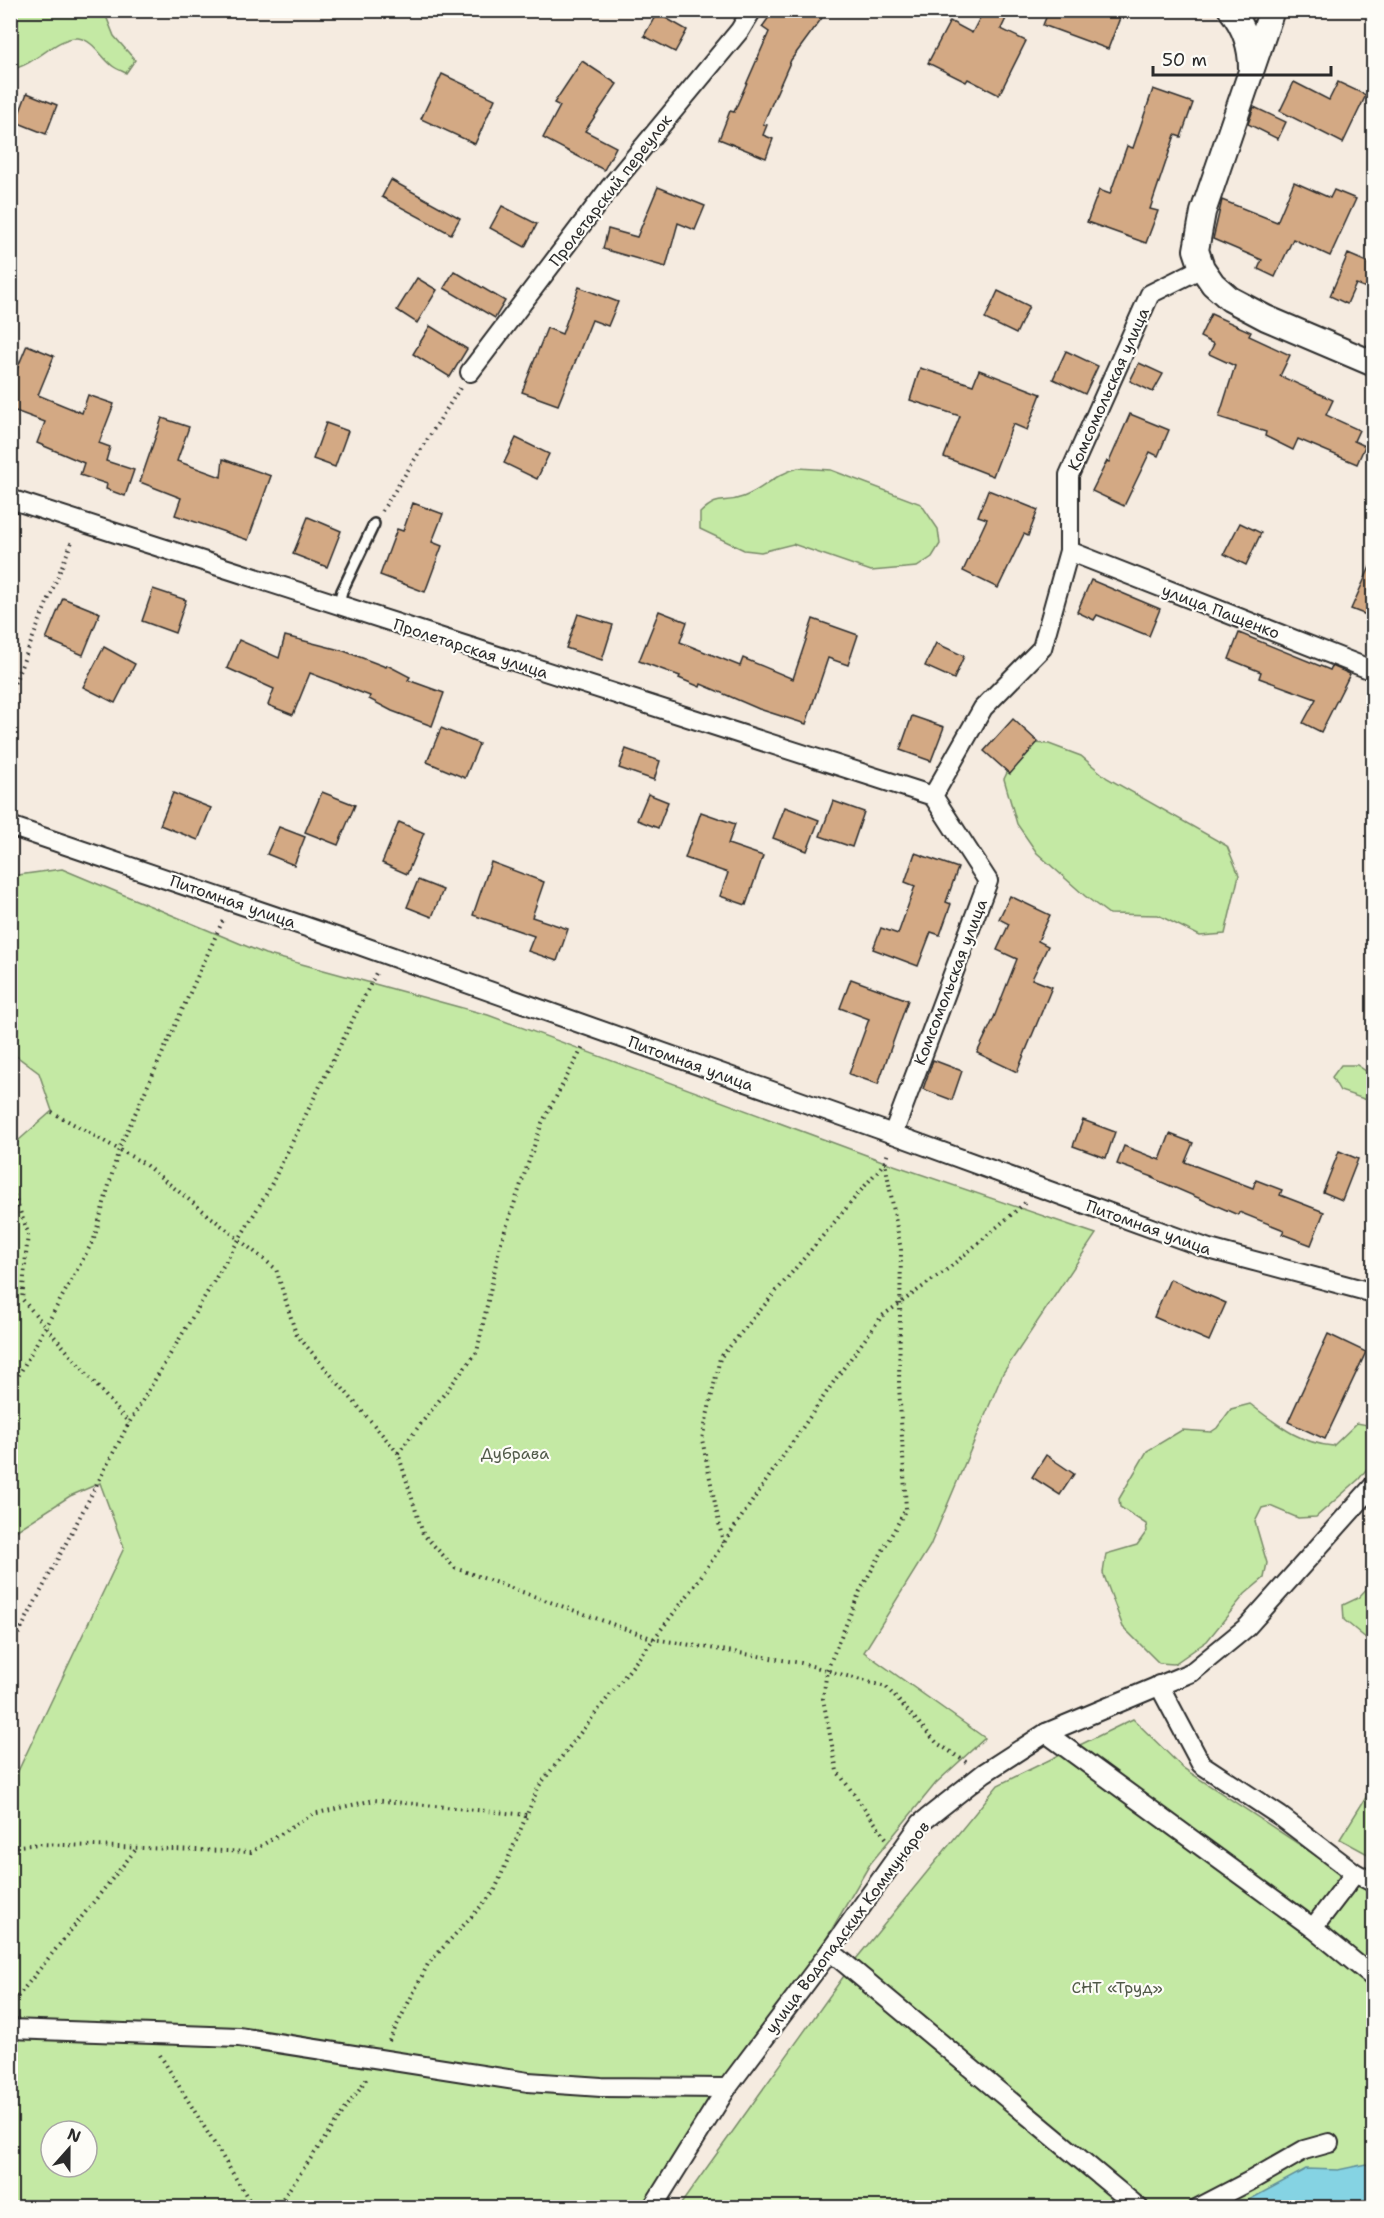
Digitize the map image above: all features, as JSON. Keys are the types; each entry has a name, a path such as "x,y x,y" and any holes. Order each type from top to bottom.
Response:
{"street":[{"name":"Пролетарский переулок","path":"470,372 611,186 740,30 752,10"},
{"path":"1231,10 1248,41 1251,74"},
{"path":"1272,10 1203,212 1196,250 1202,268 1213,284 1230,298 1266,318 1374,364"},
{"name":"Комсомольская улица","path":"893,1134 988,881 933,796 983,708 1042,648 1070,551 1069,475 1150,294 1202,268"},
{"name":"Пролетарская улица","path":"10,499 933,796"},
{"name":"улица Пащенко","path":"1070,551 1374,670"},
{"name":"Питомная улица","path":"10,826 386,954 1209,1249 1374,1293"},
{"name":"улица Водопадских Коммунаров","path":"654,2206 727,2088 830,1951 921,1823 984,1773 1046,1733 1192,1672 1247,1627 1374,1485"},
{"path":"1159,1685 1201,1764 1280,1816 1355,1873 1374,1883"},
{"path":"1046,1733 1313,1928 1374,1978"},
{"path":"1313,1928 1355,1873"},
{"path":"830,1951 1139,2208"},
{"path":"10,2029 239,2037 528,2082 727,2088"},
{"path":"1198,2208 1304,2150 1329,2143"}],"lane":[{"path":"338,606 342,591 374,524"}],"path":[{"path":"374,524 470,372"},
{"path":"10,694 80,522"},
{"path":"10,1391 94,1239 119,1149 232,900"},
{"path":"10,1650 129,1423 268,1191 386,954"},
{"path":"398,1453 477,1352 500,1245 542,1123 594,1028"},
{"path":"52,1112 143,1163 276,1269 296,1334 398,1453 423,1534 455,1568 654,1639 801,1663 886,1687 937,1743 984,1773"},
{"path":"723,1544 702,1439 720,1358 885,1162 893,1134"},
{"path":"885,1162 901,1250 899,1385 906,1509 860,1591 826,1670 823,1699 837,1771 889,1841"},
{"path":"10,1184 28,1233 22,1299 129,1423"},
{"path":"276,2208 380,2059 428,1964 494,1892 538,1786 691,1591 837,1377 882,1316 949,1268 1041,1188"},
{"path":"10,1847 39,1844 251,1852 313,1815 374,1800 526,1815"},
{"path":"10,2006 137,1848"},
{"path":"147,2034 254,2208"}],"green space":[{"path":"11,10 104,11 114,36 135,60 126,73 110,64 89,42 78,38 53,46 28,63 11,69"},
{"path":"798,468 831,470 921,504 938,529 940,544 932,557 917,567 871,571 793,544 761,552 744,550 700,529 700,513 707,507 717,502 743,497"},
{"path":"1033,743 1049,744 1081,756 1107,778 1227,846 1239,875 1225,934 1200,936 1158,915 1109,914 1037,853 1017,824 1004,779 1018,750"},
{"name":"Дубрава","path":"62,869 265,954 488,1015 885,1162 1096,1234 1003,1373 930,1546 864,1652 985,1738 936,1783 870,1864 773,2030 648,2207 11,2207 10,1788 124,1548 100,1483 70,1496 11,1534 11,1147 52,1111 39,1073 11,1052 11,876"},
{"path":"1341,1065 1357,1065 1373,1076 1373,1102 1340,1091 1332,1077"},
{"path":"1250,1404 1298,1437 1320,1444 1333,1446 1357,1423 1373,1426 1373,1461 1359,1479 1316,1517 1298,1518 1270,1506 1262,1508 1255,1522 1267,1563 1264,1578 1245,1594 1207,1641 1174,1664 1159,1663 1123,1627 1103,1573 1106,1554 1137,1545 1147,1531 1146,1524 1120,1507 1119,1499 1147,1451 1182,1430 1211,1432 1217,1428 1231,1409"},
{"path":"1373,1582 1373,1644 1344,1620 1343,1605 1358,1598"},
{"name":"СНТ «Труд»","path":"1133,1719 1183,1768 1373,1893 1373,2207 678,2208 856,1959 998,1785"},
{"path":"1373,1786 1373,1857 1340,1839"}],"water":[{"path":"1366,2164 1373,2168 1373,2207 1236,2207 1306,2169 1338,2170"}],"building":[{"path":"774,10 811,10 822,18 791,60 763,124 767,125 763,135 773,139 766,158 719,139 730,111 734,112 769,32 762,27"},
{"path":"984,10 1010,10 1001,29 1026,41 999,95 968,79 966,82 928,63 950,21 972,33"},
{"path":"1049,10 1123,10 1108,49 1043,25"},
{"path":"657,13 687,30 675,52 644,36"},
{"path":"582,61 617,84 585,131 616,147 604,170 543,138 560,106 554,103"},
{"path":"442,74 495,99 475,144 421,119"},
{"path":"1294,82 1329,100 1338,82 1366,95 1343,143 1280,111"},
{"path":"1153,89 1193,103 1181,137 1175,135 1150,209 1158,211 1146,243 1087,222 1099,190 1110,194 1127,146 1133,148"},
{"path":"27,93 57,105 46,134 16,122"},
{"path":"1254,107 1286,122 1278,139 1248,124"},
{"path":"391,180 460,218 451,234 382,197"},
{"path":"1294,182 1330,198 1334,190 1356,199 1330,256 1293,239 1275,277 1258,269 1262,260 1213,239 1222,200 1277,222"},
{"path":"658,187 705,206 695,230 678,223 666,267 603,249 608,229 637,237"},
{"path":"502,206 537,224 525,247 490,228"},
{"path":"1348,254 1374,265 1374,291 1356,284 1347,304 1330,296"},
{"path":"454,271 505,301 495,318 444,288"},
{"path":"417,278 437,290 417,323 397,310"},
{"path":"579,287 618,302 608,326 592,320 558,405 522,392 547,328 562,334"},
{"path":"998,291 1029,306 1016,334 985,319"},
{"path":"1211,314 1251,332 1249,336 1290,355 1280,376 1333,400 1326,415 1359,430 1354,441 1365,446 1357,464 1298,439 1293,450 1265,436 1266,432 1219,417 1235,366 1209,354 1214,344 1200,337"},
{"path":"430,326 467,349 450,377 413,354"},
{"path":"27,345 54,356 38,395 82,413 88,395 114,404 99,443 110,447 106,461 134,470 125,496 106,489 107,484 80,475 84,463 37,443 45,422 10,409 10,386"},
{"path":"1066,351 1098,366 1085,394 1053,379"},
{"path":"1139,363 1163,374 1153,392 1130,381"},
{"path":"920,368 973,385 979,370 1041,394 1027,430 1013,424 993,476 944,457 960,416 910,400"},
{"path":"1130,414 1169,430 1158,456 1150,452 1124,506 1092,491 1107,461 1109,462"},
{"path":"162,418 189,427 177,461 221,477 223,459 271,476 248,540 175,515 181,498 140,482"},
{"path":"326,423 348,431 335,467 313,459"},
{"path":"516,438 549,454 537,479 504,463"},
{"path":"988,490 1038,510 1028,536 1024,534 998,588 963,571 987,519 978,516"},
{"path":"413,503 443,514 432,542 442,546 425,592 380,575 397,529 403,531"},
{"path":"308,517 341,531 327,567 293,554"},
{"path":"1240,523 1261,533 1246,565 1224,554"},
{"path":"1374,558 1374,618 1351,609"},
{"path":"1091,580 1160,609 1149,636 1097,615 1094,620 1077,612"},
{"path":"153,589 186,600 175,633 142,621"},
{"path":"63,598 100,613 83,655 46,639"},
{"path":"659,611 687,622 680,642 740,666 743,658 793,679 813,619 858,635 848,665 828,658 806,724 759,709 701,684 700,687 679,678 680,676 639,661"},
{"path":"578,614 613,625 602,660 566,648"},
{"path":"1239,633 1330,670 1332,666 1350,674 1321,732 1303,723 1316,699 1259,678 1261,672 1229,659"},
{"path":"285,636 344,651 386,667 387,665 410,677 408,680 444,693 432,726 392,711 369,699 370,696 310,673 293,715 268,705 274,689 227,668 239,640 279,658"},
{"path":"936,643 964,656 954,679 925,666"},
{"path":"104,647 135,664 115,703 83,687"},
{"path":"912,716 944,727 931,761 900,750"},
{"path":"1013,719 1038,742 1010,774 984,751"},
{"path":"441,728 479,744 465,778 427,762"},
{"path":"626,749 660,761 654,780 619,768"},
{"path":"322,792 355,805 338,845 305,832"},
{"path":"173,793 211,808 198,840 160,825"},
{"path":"648,794 668,802 658,828 637,820"},
{"path":"833,801 864,812 852,847 820,836"},
{"path":"785,807 819,820 807,851 773,838"},
{"path":"701,812 735,824 728,844 763,856 746,905 720,896 728,873 685,858"},
{"path":"399,822 424,833 407,874 382,863"},
{"path":"279,827 305,837 294,865 267,854"},
{"path":"915,853 958,868 946,902 951,904 940,935 931,932 918,966 873,949 881,928 898,934 915,886 905,882"},
{"path":"491,862 544,882 532,917 568,929 557,961 528,951 534,936 473,915"},
{"path":"418,880 443,890 432,917 407,907"},
{"path":"1010,896 1050,915 1038,941 1048,946 1032,979 1052,987 1017,1072 977,1053 993,1020 1017,959 997,950 1009,924 999,919"},
{"path":"851,979 908,1000 878,1084 849,1074 869,1019 840,1008"},
{"path":"933,1060 962,1071 952,1100 923,1089"},
{"path":"1083,1120 1115,1132 1106,1158 1073,1146"},
{"path":"1170,1134 1193,1143 1185,1162 1253,1188 1256,1180 1282,1190 1280,1195 1324,1212 1311,1245 1282,1234 1284,1230 1239,1212 1238,1215 1153,1177 1117,1164 1124,1146 1160,1160"},
{"path":"1339,1151 1358,1159 1342,1200 1323,1192"},
{"path":"1170,1279 1226,1303 1209,1341 1154,1317"},
{"path":"1328,1334 1366,1352 1325,1439 1288,1422"},
{"path":"1046,1455 1074,1474 1060,1495 1032,1477"}]}
